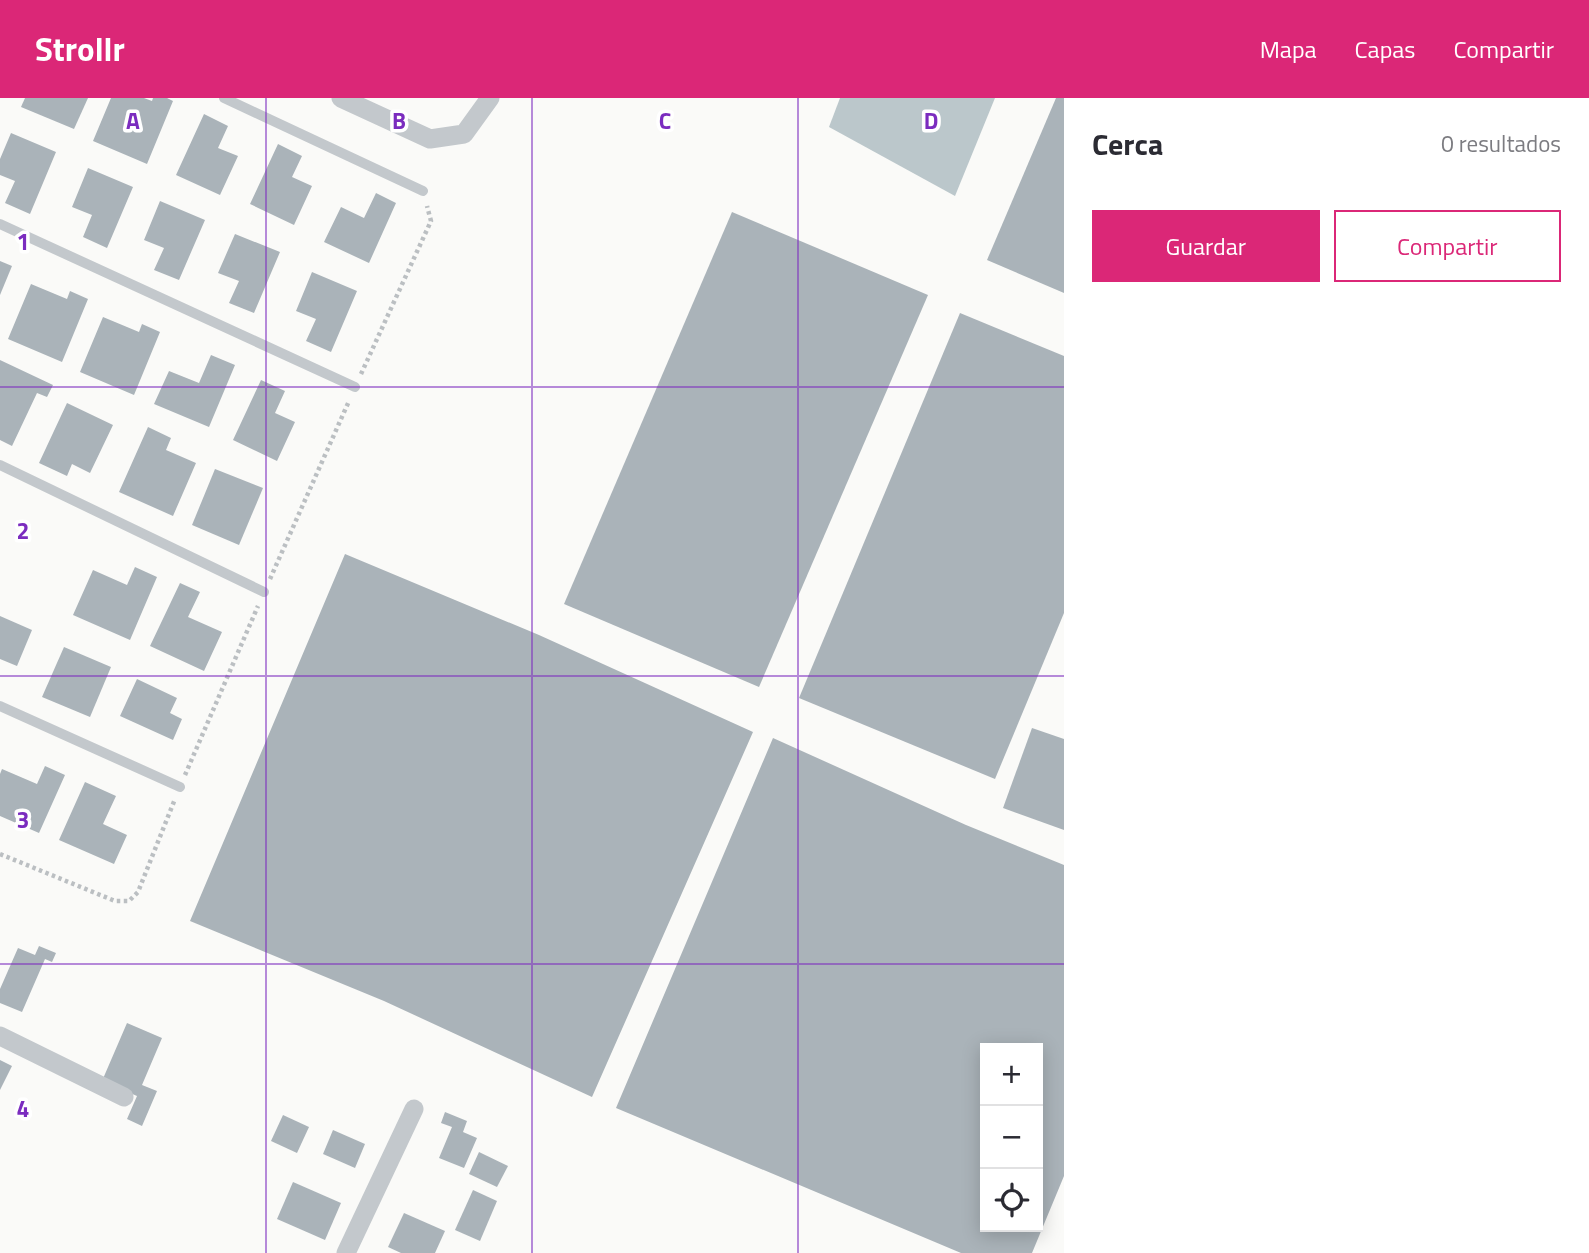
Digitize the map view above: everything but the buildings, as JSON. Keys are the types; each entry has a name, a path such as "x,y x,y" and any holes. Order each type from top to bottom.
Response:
{"street":[{"path":"341,98 430,139 464,134 491,98"},
{"path":"0,1036 124,1097"},
{"path":"346,1253 414,1108"}],"lane":[{"path":"223,98 424,191"},
{"path":"0,224 355,387"},
{"path":"0,465 264,592"},
{"path":"0,706 180,787"}],"shaded area":[{"path":"840,98 995,98 955,196 829,127"}]}
